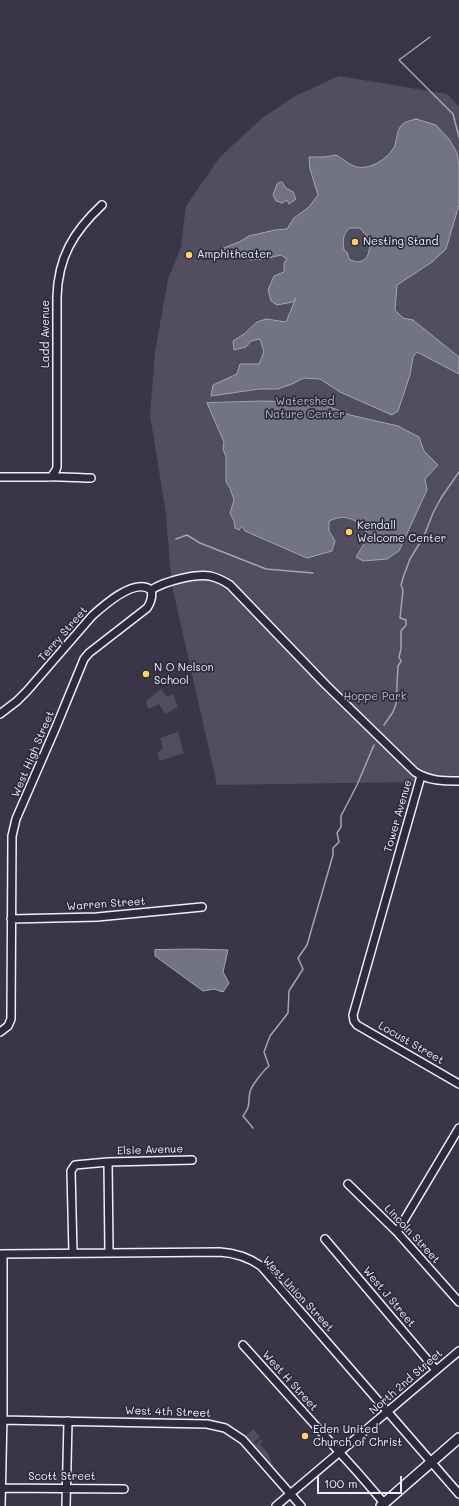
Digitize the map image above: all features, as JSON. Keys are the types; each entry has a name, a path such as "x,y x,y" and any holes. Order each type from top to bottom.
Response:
{"main road":[{"path":"382,1505 459,1438"}],"street":[{"name":"Ladd Avenue","path":"52,476 57,467 58,275 70,242 91,215 102,205"},
{"path":"0,477 52,476 60,478 91,478"},
{"name":"Tower Avenue","path":"150,590 171,581 203,576 216,578 230,585 326,685 415,772 421,776 354,1011 354,1020"},
{"name":"Terry Street","path":"0,714 28,691 92,616 102,607 124,591 144,587 150,590"},
{"name":"West High Street","path":"3,1031 8,1026 11,1019 12,836 14,827 81,665 89,653 147,608 152,598 150,590"},
{"path":"421,776 434,780 459,781"},
{"name":"Warren Street","path":"11,919 82,918 202,907"},
{"name":"Locust Street","path":"354,1020 357,1025 459,1084"},
{"path":"397,1232 459,1128"},
{"name":"Elsie Avenue","path":"72,1253 71,1171 76,1165 108,1162 192,1160"},
{"path":"108,1162 109,1253"},
{"name":"Lincoln Street","path":"348,1184 397,1232 459,1302"},
{"name":"West J Street","path":"325,1239 436,1370"},
{"name":"West Union Street","path":"1,1254 220,1252 237,1254 252,1260 261,1266 459,1494"},
{"path":"1,1254 1,1506"},
{"name":"West H Street","path":"243,1345 340,1453 382,1505"},
{"name":"North 2nd Street","path":"276,1506 459,1351"},
{"name":"West 4th Street","path":"1,1420 206,1424 218,1426 231,1431 243,1440 301,1506"},
{"path":"66,1506 68,1421"},
{"name":"Scott Street","path":"1,1488 124,1489"}],"green space":[{"name":"Watershed Nature Center","path":"339,76 447,94 459,107 459,782 217,785 173,590 166,514 150,415 155,352 168,279 181,247 186,206 220,157 262,118 295,96"},
{"path":"161,689 167,697 173,694 178,707 165,714 159,704 149,709 146,704 147,700"},
{"path":"178,732 184,753 160,761 157,753 163,749 160,738"},
{"path":"253,1429 260,1437 254,1442 256,1444 261,1439 263,1441 260,1444 268,1453 274,1467 271,1467 245,1437"}],"water":[{"path":"416,119 436,125 449,139 457,153 459,166 459,205 446,249 432,262 397,285 395,310 403,318 413,320 459,357 459,374 417,352 413,357 410,375 398,411 392,415 340,392 320,379 304,378 278,389 259,389 211,396 213,385 237,374 240,364 259,364 264,352 260,339 251,341 246,347 234,350 233,341 244,334 257,322 266,319 286,322 296,298 293,302 277,305 271,301 268,290 274,276 284,272 284,263 287,259 281,255 264,259 250,260 241,252 223,253 221,249 239,242 249,236 287,229 294,218 309,207 318,195 310,169 309,157 336,155 354,166 360,167 366,167 378,163 392,150 401,125 405,122","holes":["350,228 360,228 366,235 369,250 366,258 359,262 349,259 347,252 344,250 343,244 347,230"]},
{"path":"282,182 286,188 293,192 296,199 289,204 287,200 282,203 276,201 273,195 277,184"},
{"path":"264,401 320,403 350,415 398,426 419,437 424,451 438,465 425,479 427,490 399,551 387,559 363,561 356,557 364,543 366,535 365,527 356,521 344,517 329,521 329,531 335,541 332,551 307,558 245,531 242,526 239,530 235,528 234,521 230,513 234,500 230,488 226,482 226,457 223,449 224,442 207,403"},
{"path":"155,950 228,950 223,972 229,983 223,992 214,989 203,991 155,956"}],"waterway":[{"path":"430,37 399,60 453,114 459,137"},
{"path":"384,725 393,712 396,704 398,666 401,661 399,657 401,649 401,631 406,625 406,620 400,618 403,590 401,585 410,559 424,536 433,513 441,498 459,472"},
{"path":"176,539 187,535 200,543 266,569 313,573"},
{"path":"253,1128 243,1116 248,1106 250,1092 258,1078 269,1066 264,1052 270,1036 288,1013 289,991 303,969 298,958 307,945 333,855 333,848 339,842 337,833 341,827 341,816 357,785 374,745"}],"place":[{"name":"Nesting Stand","path":"355,242"},
{"name":"Amphitheater","path":"189,255"},
{"name":"Kendall Welcome Center","path":"349,532"},
{"name":"N O Nelson School","path":"146,674"},
{"name":"Eden United Church of Christ","path":"305,1436"}],"park label":[{"name":"Hoppe Park","path":"375,697"}]}
